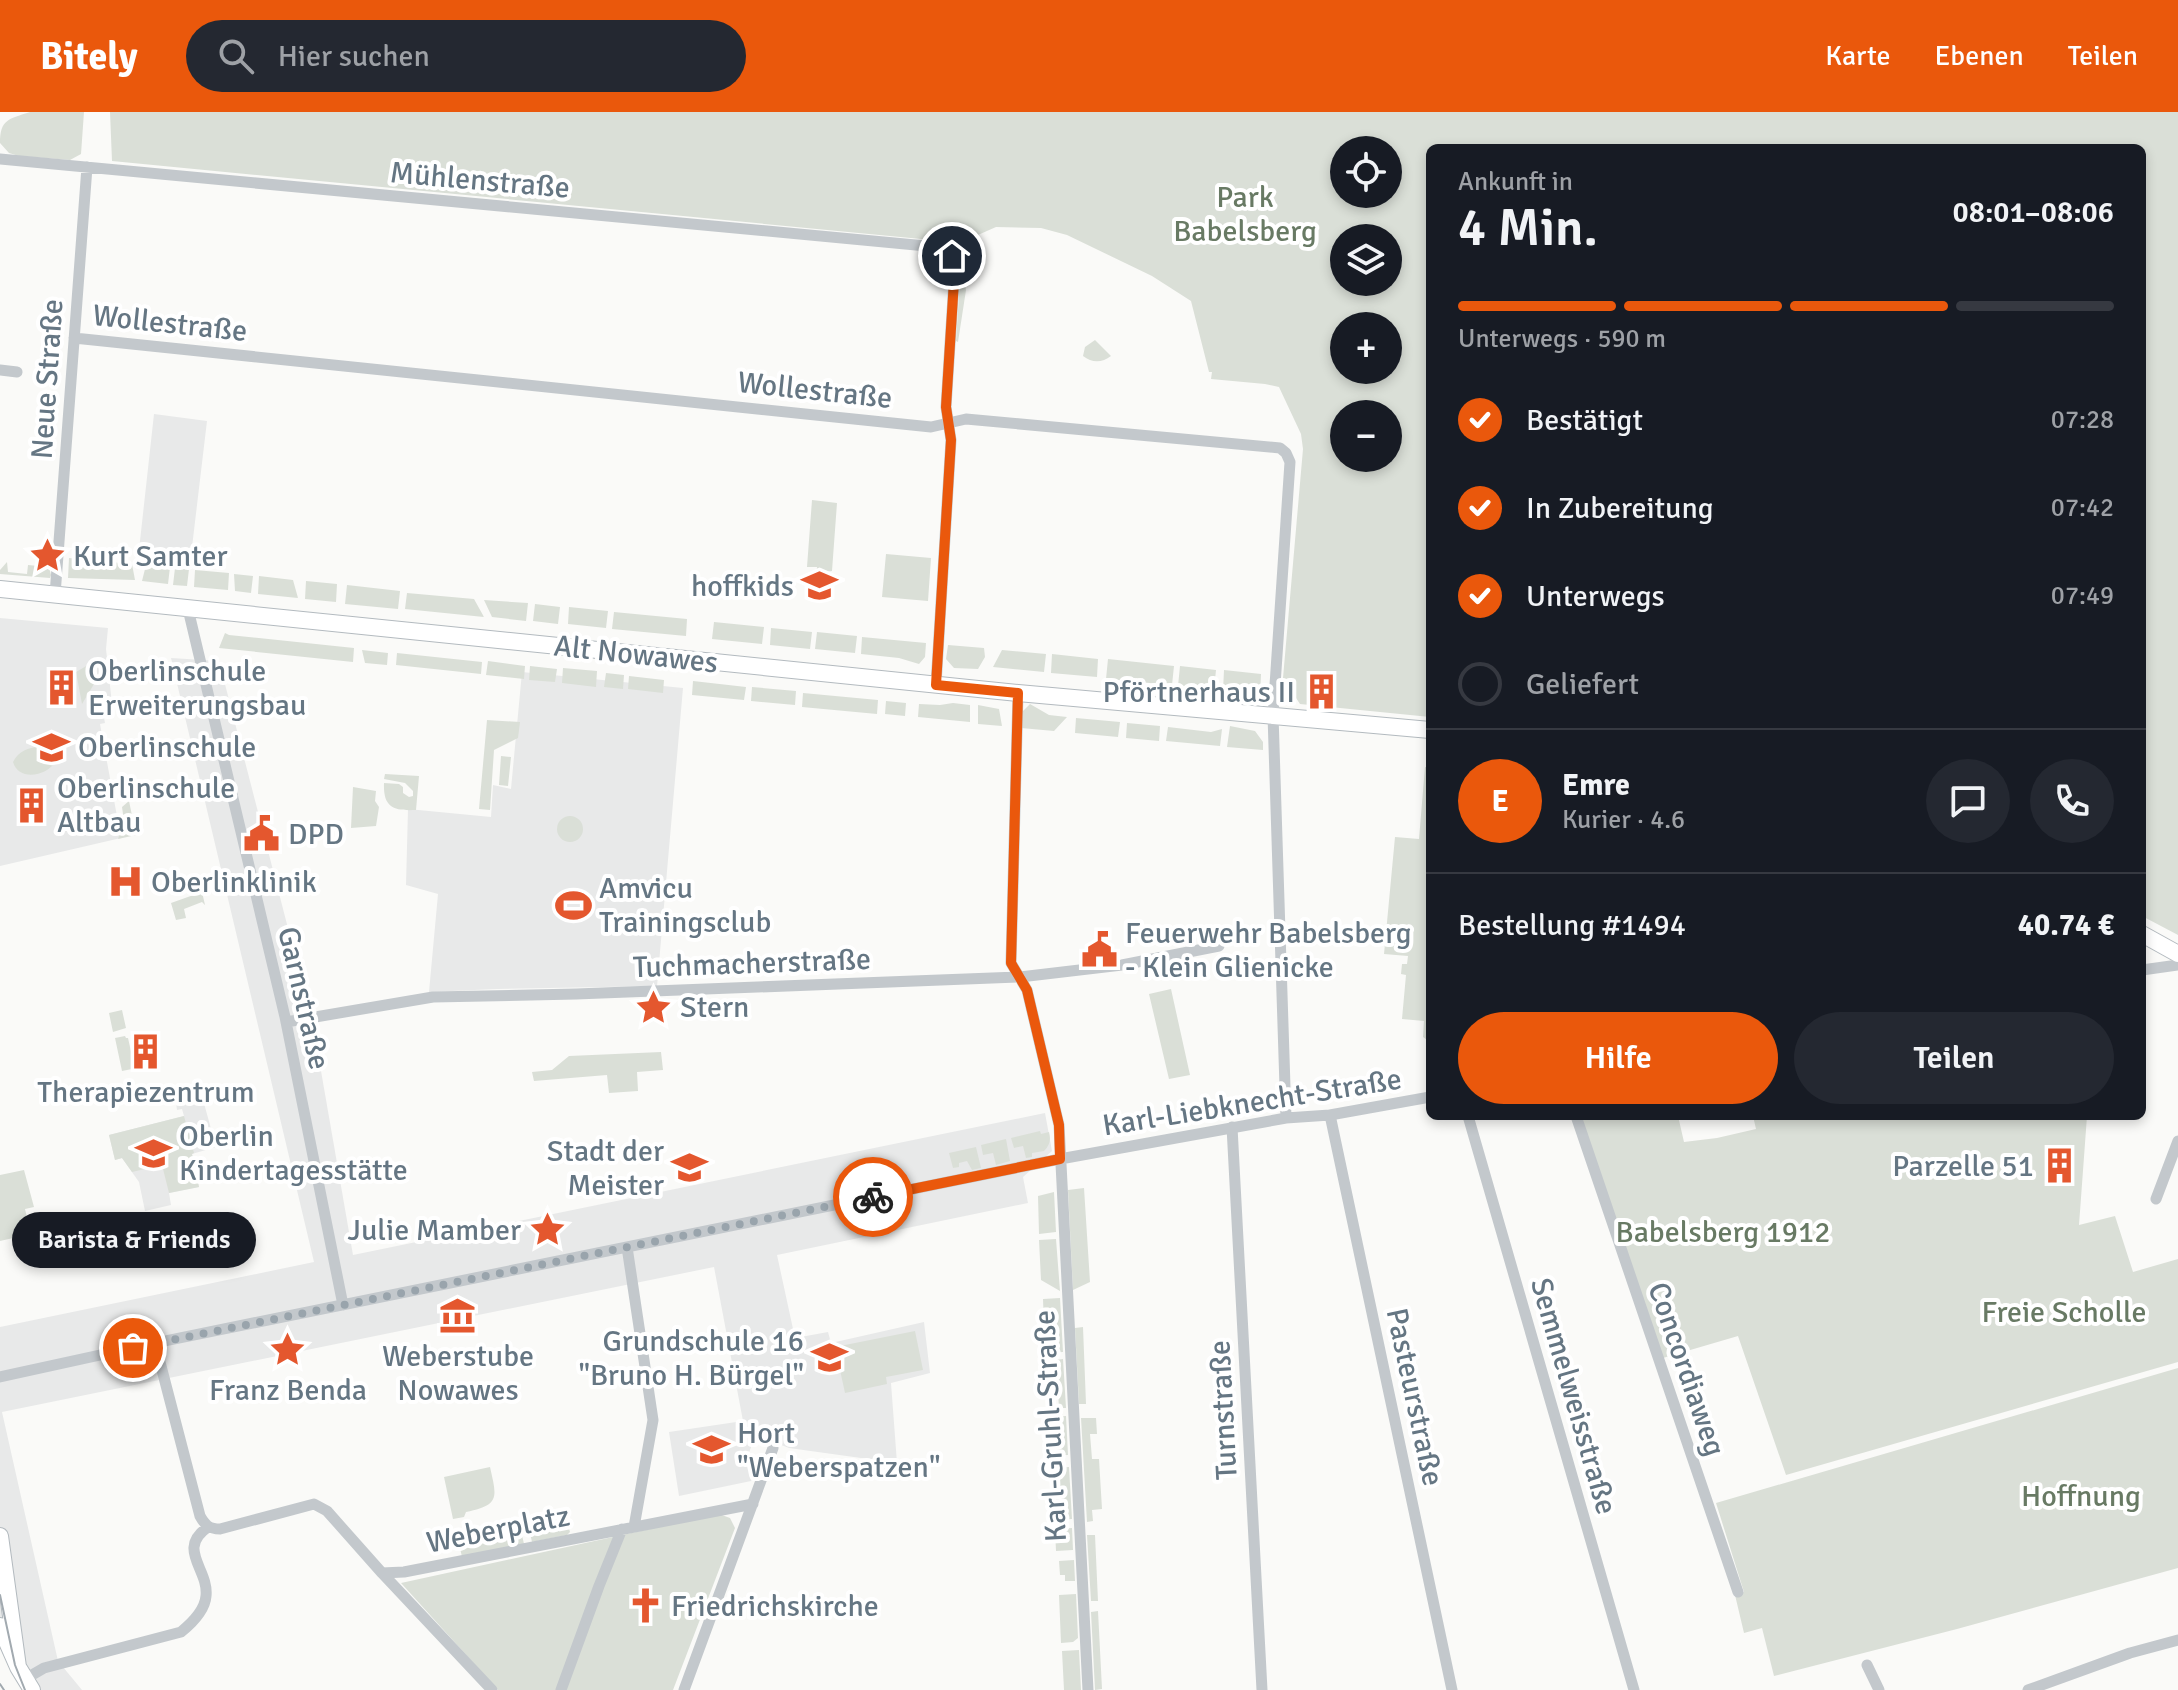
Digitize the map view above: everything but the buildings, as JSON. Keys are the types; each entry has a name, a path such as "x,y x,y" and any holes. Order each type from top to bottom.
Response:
{"street":[{"name":"Mühlenstraße","path":"0,159 937,247 952,256 955,265 946,407 949,423"},
{"name":"Neue Straße","path":"55,595 87,167"},
{"name":"Wollestraße","path":"74,338 931,427 966,419 1274,446 1283,450 1290,462 1273,715"},
{"path":"0,370 17,372"},
{"path":"936,685 951,440 949,423"},
{"name":"Alt Nowawes","path":"0,589 936,685 1426,730"},
{"name":"Garnstraße","path":"188,609 286,1022 343,1305"},
{"name":"Karl-Gruhl-Straße","path":"1018,693 1011,963 1027,990 1059,1125 1088,1690"},
{"path":"1273,715 1286,1118"},
{"path":"2146,936 2178,954"},
{"name":"Tuchmacherstraße","path":"286,1022 433,997 1020,977 1122,965 1219,946"},
{"path":"2146,969 2178,965"},
{"name":"Karl-Liebknecht-Straße","path":"0,1377 1060,1159 1232,1127 1330,1115 1426,1098"},
{"name":"Pasteurstraße","path":"1330,1115 1452,1690"},
{"name":"Semmelweisstraße","path":"1469,1120 1634,1690"},
{"name":"Concordiaweg","path":"1577,1120 1738,1592"},
{"name":"Turnstraße","path":"1232,1127 1262,1690"},
{"path":"2156,1199 2178,1141"},
{"path":"627,1247 653,1420 628,1528"},
{"path":"25,1679 44,1668 181,1632 201,1610 207,1594 193,1548 199,1534 208,1527 200,1516 155,1343"},
{"path":"684,1690 773,1448"},
{"name":"Weberplatz","path":"208,1527 220,1529 314,1504 327,1511 492,1690"},
{"name":"Weberplatz","path":"382,1573 404,1572 753,1504"},
{"name":"Weberplatz","path":"561,1690 628,1528"},
{"path":"0,1536 25,1679"},
{"path":"0,1626 25,1679"},
{"path":"2028,1690 2130,1653 2178,1640"},
{"path":"1867,1665 1879,1690"}],"shaded area":[{"path":"154,414 207,421 190,564 138,559"},
{"name":"Oberlinschule","path":"0,618 108,628 106,649 112,704 102,707 105,723 100,724 121,838 0,866"},
{"path":"171,658 219,661 313,1025 353,1255 1045,1113 1052,1151 1023,1177 1028,1203 777,1255 795,1338 828,1332 831,1343 924,1322 930,1373 891,1383 897,1463 789,1448 766,1439 764,1443 754,1439 746,1461 756,1466 751,1481 679,1496 669,1432 743,1421 714,1267 2,1412 58,1661 82,1690 40,1690 0,1637 0,1327 314,1262"},
{"path":"522,672 683,688 657,986 429,992 438,894 406,885 408,809 491,817 493,785 511,789"},
{"name":"Oberlin Kindertagesstätte","path":"184,1096 185,1100 202,1096 216,1147 192,1154 199,1187 169,1193 171,1205 145,1211 139,1182 122,1158 115,1160 109,1135 184,1116 182,1109 177,1110 176,1103 180,1101 179,1097"}],"green space":[{"path":"30,112 84,112 81,154 70,160 9,153 0,143 4,124"},
{"name":"Park Babelsberg","path":"110,112 2178,112 2178,935 2146,918 2146,144 1426,144 1426,717 1300,704 1283,678 1303,449 1301,434 1279,387 1211,379 1212,372 1209,372 1191,301 1152,276 1067,235 1041,228 996,227 962,242 112,161"},
{"path":"960,279 964,280 966,290 958,342 956,341"},
{"path":"1095,340 1111,356 1097,361 1083,356 1085,347"},
{"path":"812,500 837,503 832,571 825,572 822,601 814,600 817,567 807,567"},
{"path":"886,554 931,558 928,601 882,597"},
{"path":"69,558 132,564 135,580 68,578"},
{"path":"7,562 8,572 27,574 28,565 49,567 50,578 0,574"},
{"path":"146,565 170,567 168,584 142,581"},
{"path":"175,568 189,569 187,586 173,585"},
{"path":"195,570 229,573 228,590 194,587"},
{"path":"234,574 253,576 251,593 235,591"},
{"path":"259,576 293,580 298,598 258,594"},
{"path":"306,581 337,584 336,602 305,599"},
{"path":"347,585 400,591 398,609 345,604"},
{"path":"407,593 474,599 484,617 405,609"},
{"path":"484,600 528,603 526,621 492,617"},
{"path":"535,604 560,607 558,624 533,621"},
{"path":"569,607 608,611 606,628 568,624"},
{"path":"614,612 687,619 686,636 612,629"},
{"path":"714,622 764,627 762,644 712,639"},
{"path":"771,628 812,632 810,649 770,645"},
{"path":"817,632 857,636 855,653 815,649"},
{"path":"225,633 354,648 353,662 219,648"},
{"path":"862,637 926,643 925,657 919,664 899,658 861,654"},
{"path":"948,645 984,648 985,657 978,669 954,668 946,659"},
{"path":"362,650 388,653 387,665 365,663"},
{"path":"1002,650 1046,654 1044,672 993,667"},
{"path":"397,653 482,662 481,674 396,665"},
{"path":"1052,654 1098,659 1097,677 1051,673"},
{"path":"1108,659 1174,666 1172,685 1106,679"},
{"path":"95,661 97,679 82,704 76,672"},
{"path":"488,661 525,666 524,679 486,675"},
{"path":"530,666 557,669 555,682 529,680"},
{"path":"1180,666 1216,670 1214,690 1178,686"},
{"path":"563,668 597,671 596,687 562,683"},
{"path":"1224,670 1261,674 1260,697 1238,695 1237,700 1223,691"},
{"path":"606,673 624,675 623,689 604,687"},
{"path":"629,676 664,680 663,693 628,689"},
{"path":"693,681 746,687 744,700 692,695"},
{"path":"752,687 796,691 795,705 751,701"},
{"path":"803,693 878,700 877,714 802,707"},
{"path":"886,701 906,703 905,716 885,714"},
{"path":"919,704 970,705 970,722 918,717"},
{"path":"1030,704 1049,715 1067,717 1054,731 1021,728 1023,711"},
{"path":"978,705 999,709 1002,726 978,724"},
{"path":"1076,718 1120,722 1118,737 1075,733"},
{"path":"487,720 520,722 518,738 494,750 490,810 479,809"},
{"path":"1127,723 1160,726 1159,741 1126,738"},
{"path":"1230,726 1255,731 1263,742 1263,750 1227,747"},
{"path":"1168,727 1211,732 1222,729 1220,746 1166,741"},
{"path":"41,746 56,758 53,765 37,774 19,771 13,762 18,755"},
{"path":"501,756 511,757 508,786 499,785"},
{"path":"1425,767 1426,1039 1423,1037 1424,1021 1402,1019 1406,975 1401,974 1402,964 1407,964 1408,956 1384,954 1395,837 1419,839"},
{"path":"385,774 419,776 416,810 402,810 388,803 384,783 399,784 409,797 413,796 413,791 405,783 384,779"},
{"path":"353,787 376,791 375,801 379,807 376,826 351,828"},
{"path":"129,801 136,835 118,839 124,821 122,807"},
{"path":"570,816 579,820 583,829 579,838 570,842 561,838 557,829 561,820"},
{"path":"202,892 205,905 202,902 184,909 186,918 176,920 171,903"},
{"path":"1171,989 1190,1075 1169,1079 1149,994"},
{"path":"122,1010 126,1028 113,1032 109,1013"},
{"path":"125,1036 134,1065 132,1069 122,1071 115,1038"},
{"path":"661,1052 663,1070 637,1072 638,1091 609,1093 607,1075 534,1081 532,1072 552,1070 569,1056"},
{"name":"Oberlin Kindertagesstätte","path":"184,1116 199,1187 169,1193 162,1165 132,1172 122,1158 115,1160 109,1135"},
{"path":"1580,1120 1679,1120 1684,1142 1756,1129 1754,1120 2087,1120 2079,1225 2115,1216 2133,1272 2178,1259 2178,1362 1786,1475 1738,1336 1663,1358"},
{"path":"1040,1131 1041,1134 1049,1132 1050,1135 1044,1151 1032,1153 1032,1157 1026,1158 1023,1146 1014,1148 1011,1138"},
{"path":"1006,1139 1010,1161 996,1165 993,1153 983,1155 981,1145"},
{"path":"976,1147 981,1168 972,1170 967,1161 953,1168 949,1153"},
{"path":"24,1170 34,1207 25,1209 31,1234 0,1241 0,1175"},
{"path":"1084,1188 1090,1282 1073,1290 1068,1190"},
{"path":"1054,1192 1056,1232 1039,1234 1038,1196"},
{"path":"1056,1239 1060,1291 1041,1280 1039,1240"},
{"path":"1060,1298 1063,1352 1045,1353 1043,1299"},
{"path":"1083,1327 1086,1404 1079,1404 1075,1328"},
{"path":"915,1331 923,1370 886,1377 887,1384 845,1393 835,1347"},
{"path":"1063,1359 1066,1408 1059,1408 1056,1360"},
{"name":"Hoffnung","path":"2178,1368 2178,1568 1774,1676 1762,1628 1744,1633 1735,1595 1744,1592 1716,1503"},
{"path":"1066,1416 1068,1455 1051,1456 1049,1417"},
{"path":"1081,1418 1096,1418 1097,1434 1090,1434 1092,1459 1099,1459 1102,1509 1092,1510 1093,1521 1087,1522"},
{"path":"490,1467 494,1493 490,1503 466,1512 464,1517 453,1519 444,1477"},
{"path":"1069,1467 1072,1519 1055,1520 1052,1468"},
{"path":"719,1514 730,1518 735,1528 673,1690 498,1690 401,1583"},
{"path":"568,1525 570,1532 567,1535 532,1542 530,1533"},
{"path":"1072,1528 1073,1550 1056,1551 1055,1529"},
{"path":"522,1535 524,1544 462,1557 460,1548"},
{"path":"1087,1535 1095,1535 1098,1601 1091,1601"},
{"path":"1074,1560 1075,1581 1065,1581 1065,1575 1060,1575 1059,1561"},
{"path":"1076,1594 1078,1638 1073,1642 1061,1643 1059,1595"},
{"path":"1098,1611 1102,1689 1095,1690 1091,1612"},
{"path":"1079,1650 1081,1690 1064,1690 1062,1651"}],"tram line":[{"path":"0,1595 15,1665 25,1690"},
{"path":"0,1684 4,1690"}],"way so far":[{"path":"133,1348 873,1197"}],"place":[{"name":"Kurt Samter","path":"47,556"},
{"name":"hoffkids","path":"820,586"},
{"name":"Oberlinschule Erweiterungsbau","path":"62,688"},
{"name":"Pförtnerhaus II","path":"1321,692"},
{"name":"Oberlinschule","path":"52,747"},
{"name":"Oberlinschule Altbau","path":"31,805"},
{"name":"DPD","path":"262,834"},
{"name":"Oberlinklinik","path":"125,882"},
{"name":"Amvicu Trainingsclub","path":"573,905"},
{"name":"Feuerwehr Babelsberg - Klein Glienicke","path":"1099,950"},
{"name":"Stern","path":"654,1007"},
{"name":"Therapiezentrum","path":"146,1051"},
{"name":"Oberlin Kindertagesstätte","path":"153,1153"},
{"name":"Parzelle 51","path":"2060,1166"},
{"name":"Stadt der Meister","path":"690,1168"},
{"name":"Julie Mamber","path":"547,1230"},
{"name":"Weberstube Nowawes","path":"458,1315"},
{"name":"Barista & Friends","path":"133,1348"},
{"name":"Franz Benda","path":"288,1349"},
{"name":"Grundschule 16 \"Bruno H. Bürgel\"","path":"830,1358"},
{"name":"Hort \"Weberspatzen\"","path":"711,1450"},
{"name":"Friedrichskirche","path":"645,1606"}],"route":[{"path":"873,1197 1060,1159 1059,1125 1027,990 1011,963 1018,693 936,685 951,440 946,407 955,265 952,256"}],"park label":[{"name":"Babelsberg 1912","path":"1723,1232"},
{"name":"Freie Scholle","path":"2064,1312"}]}
